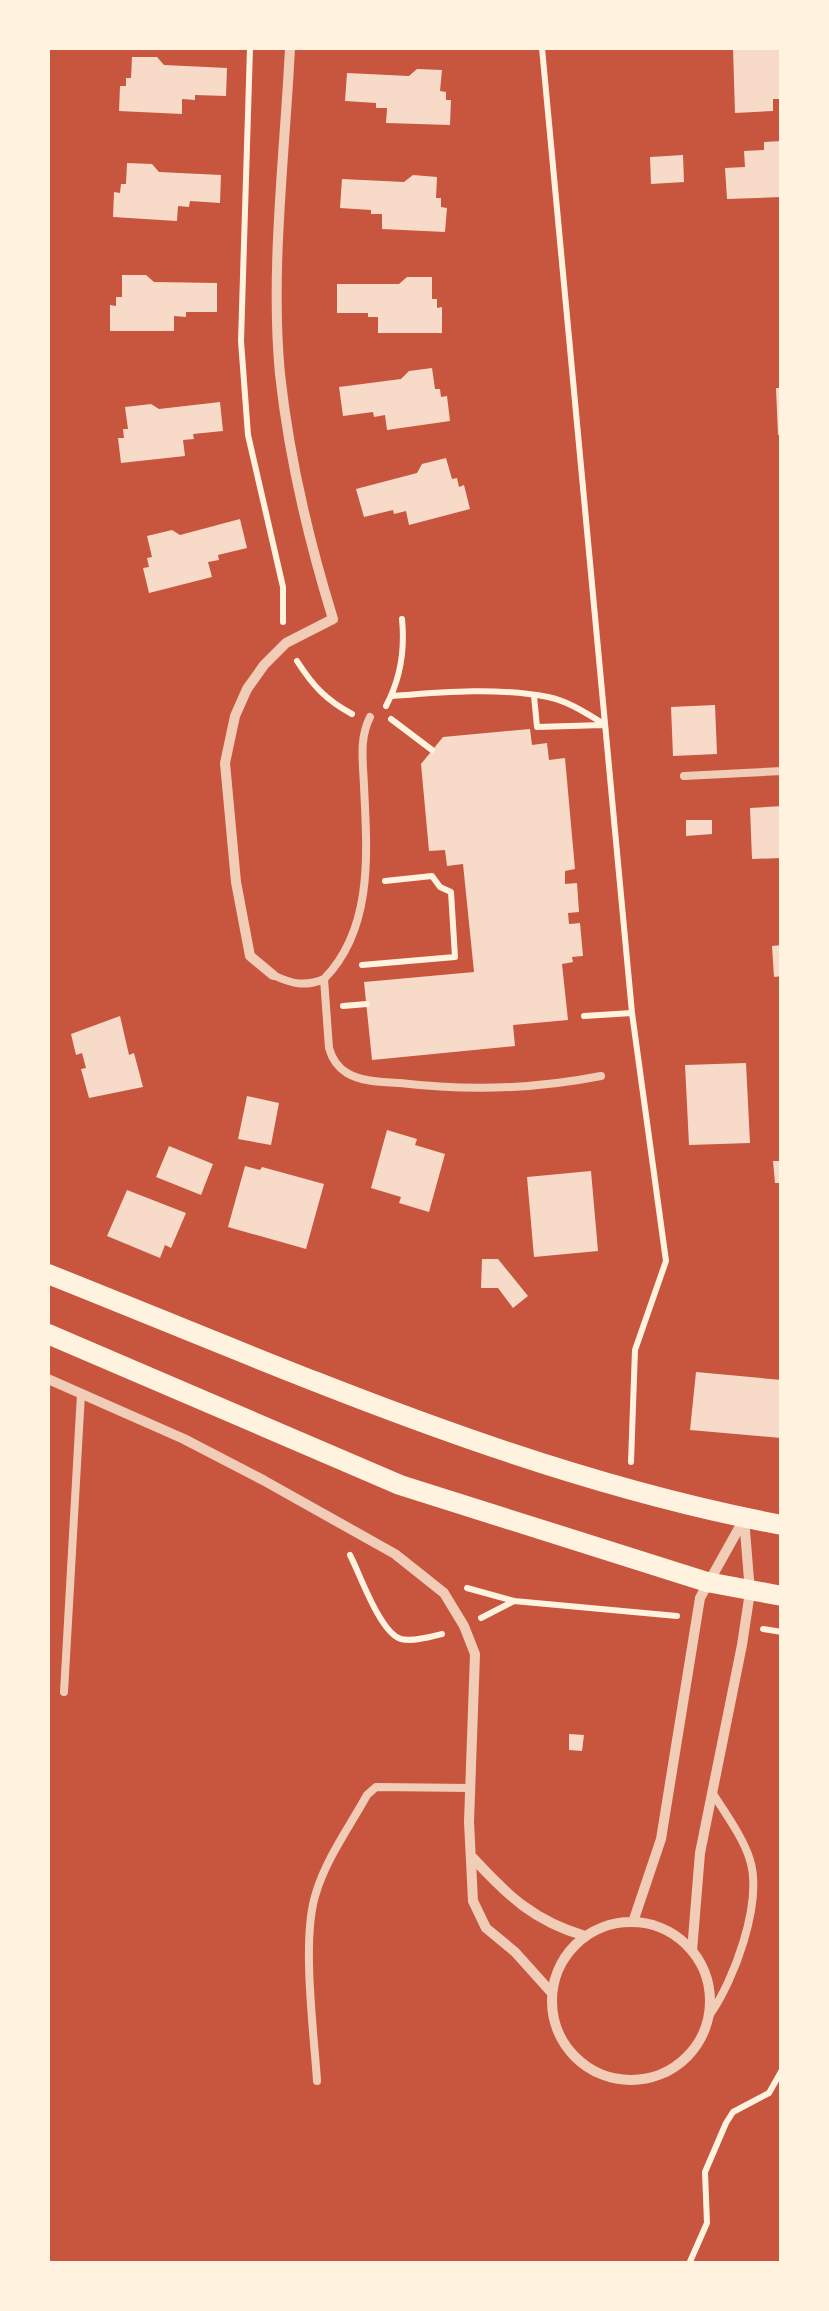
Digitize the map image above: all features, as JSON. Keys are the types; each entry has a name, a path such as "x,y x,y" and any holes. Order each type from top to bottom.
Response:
{"main road":[{"path":"48,1274 431,1426 661,1498 782,1525"},
{"path":"48,1334 400,1484 706,1582 782,1596"}],"street":[{"path":"274,975 250,956 236,882 225,763 235,716 264,665 286,644 332,619 295,478 280,371 280,257 290,48"},
{"path":"48,1379 184,1439 331,1518 395,1554 444,1593 476,1654 471,1788 473,1901 486,1928 515,1952 551,1992"},
{"path":"633,1922 661,1840 696,1618 706,1582 744,1518"},
{"path":"692,1951 700,1853 746,1626 750,1592 744,1518"},
{"path":"472,1858 526,1910 556,1928 585,1936"},
{"path":"633,1922 656,1926 676,1936 704,1970 710,1993 705,2031 687,2058 659,2076 627,2081 596,2073 570,2053 554,2024 551,1992 562,1960 585,1936 608,1925 633,1922"}],"lane":[{"path":"274,975 309,986 324,979 345,951 358,916 367,849 362,736 370,716"},
{"path":"684,776 782,771"},
{"path":"324,979 329,1048 332,1058 350,1075 458,1090 572,1082 601,1076"},
{"path":"64,1692 81,1394"},
{"path":"317,2082 310,1950 315,1895 324,1874 367,1795 376,1786 471,1788"},
{"path":"709,2016 736,1969 746,1934 752,1887 751,1861 712,1792"}],"path":[{"path":"542,48 632,1013 666,1261 635,1350 631,1462"},
{"path":"394,684 404,645 402,619"},
{"path":"309,681 327,700 357,716 383,713 432,750"},
{"path":"392,696 449,692 548,697 605,724"},
{"path":"534,696 536,726 605,724"},
{"path":"352,966 456,957 451,892 440,888 432,876 384,881"},
{"path":"584,1016 632,1013"},
{"path":"331,1518 376,1612 396,1638 439,1635 514,1602"},
{"path":"487,1596 514,1602 696,1618"},
{"path":"746,1626 782,1632"},
{"path":"689,2264 707,2222 705,2172 726,2123 733,2112 769,2094 782,2070"}],"building":[{"path":"733,48 782,48 782,99 773,99 773,111 735,113"},
{"path":"132,57 157,57 164,65 227,68 226,96 195,95 195,100 182,99 182,114 119,111 120,86 126,86 126,78 131,78"},
{"path":"417,69 442,70 440,91 446,92 446,100 451,100 450,125 386,123 387,108 376,108 376,103 345,101 347,73 409,76"},
{"path":"782,141 782,197 727,199 725,168 745,167 744,151 764,150 764,142"},
{"path":"683,155 684,182 651,184 650,157"},
{"path":"127,163 152,164 159,172 221,175 220,203 190,201 189,207 178,206 177,221 113,217 114,192 120,193 121,184 126,184"},
{"path":"413,175 437,177 436,198 441,198 441,207 447,208 445,232 382,229 382,214 340,208 342,179 404,182"},
{"path":"122,275 146,275 154,282 217,283 217,312 174,316 174,331 110,331 110,305 116,306 116,297 122,297"},
{"path":"407,277 432,277 432,299 437,299 437,308 442,307 442,333 378,333 378,317 368,317 368,313 337,313 337,284 399,284"},
{"path":"432,368 435,389 440,389 441,397 447,396 450,421 387,430 385,415 374,417 373,412 343,416 339,387 401,379 409,371"},
{"path":"776,388 782,388 782,435 778,435"},
{"path":"220,402 223,431 193,434 194,439 183,440 185,456 121,463 118,438 124,438 123,429 128,429 125,407 151,404 159,409"},
{"path":"446,458 452,479 457,478 459,487 464,485 470,509 409,525 406,511 364,517 356,489 417,473 422,464"},
{"path":"240,519 247,548 218,555 219,560 208,562 212,577 149,593 143,568 149,567 147,558 152,557 147,536 172,530 180,535"},
{"path":"715,705 717,754 673,756 671,707"},
{"path":"530,729 532,745 547,743 549,760 565,758 575,869 565,871 565,884 577,883 579,912 568,913 569,924 580,923 583,956 562,964 568,1020 513,1025 515,1046 372,1060 364,982 474,972 463,864 447,866 445,850 429,851 421,764 443,737"},
{"path":"782,806 782,858 752,859 750,808"},
{"path":"686,820 712,820 712,834 686,836"},
{"path":"782,945 782,976 774,977 772,946"},
{"path":"120,1016 129,1055 134,1053 143,1087 89,1098 81,1069 86,1068 82,1053 76,1055 71,1034"},
{"path":"746,1063 750,1143 689,1145 685,1065"},
{"path":"247,1096 279,1103 271,1145 238,1139"},
{"path":"387,1130 417,1139 415,1145 445,1154 429,1212 399,1203 401,1197 371,1188"},
{"path":"169,1146 213,1164 201,1195 156,1177"},
{"path":"773,1161 782,1161 782,1183 775,1183"},
{"path":"245,1166 324,1184 306,1249 228,1227"},
{"path":"591,1171 598,1251 534,1257 527,1177"},
{"path":"127,1190 186,1213 171,1248 165,1245 160,1258 107,1236"},
{"path":"482,1259 498,1259 528,1296 513,1308 498,1288 481,1288"},
{"path":"696,1372 782,1380 781,1438 690,1430"},
{"path":"569,1734 584,1735 582,1751 569,1750"}]}
